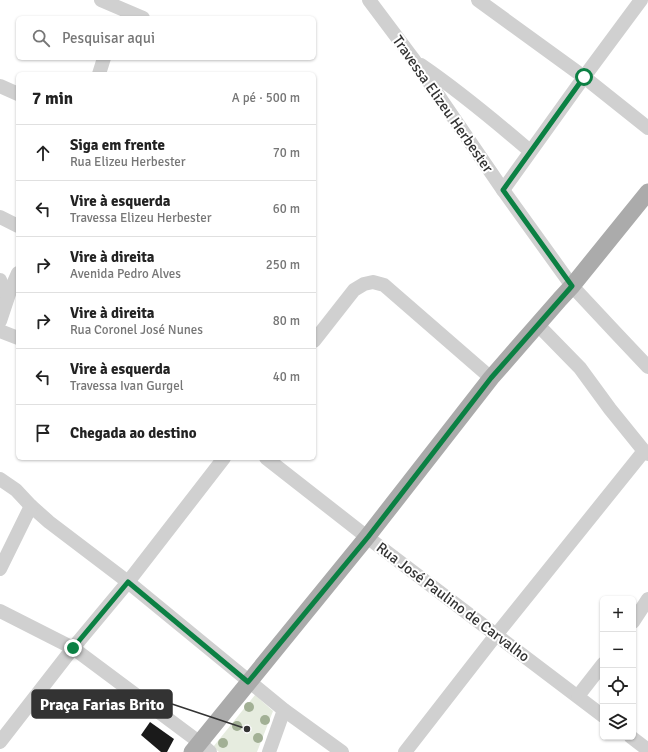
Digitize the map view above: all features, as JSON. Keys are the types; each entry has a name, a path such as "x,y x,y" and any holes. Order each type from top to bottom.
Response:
{"main road":[{"path":"200,749 248,682 368,537 491,378 572,286 648,192"}],"street":[{"path":"101,0 139,16"},
{"name":"Travessa Elizeu Herbester","path":"369,0 414,60 503,190 572,286 648,367"},
{"path":"478,0 584,77 648,128"},
{"path":"503,190 641,0"},
{"path":"100,72 103,60"},
{"path":"414,60 478,106 530,151"},
{"path":"0,86 16,93"},
{"path":"0,217 16,225"},
{"path":"0,321 7,298 16,278"},
{"path":"0,280 7,298"},
{"path":"316,339 354,290 364,284 373,282 384,285 491,378"},
{"path":"405,752 496,635 646,452 610,409 580,368 538,325"},
{"path":"0,331 16,337"},
{"path":"0,742 73,648 128,582 222,460"},
{"name":"Rua José Paulino de Carvalho","path":"269,460 600,714"},
{"path":"0,479 16,490 49,522 128,582 248,682 342,752"},
{"path":"0,569 31,506"},
{"path":"636,617 648,599"},
{"path":"0,611 73,648 200,749"},
{"path":"578,696 600,668"},
{"path":"269,752 284,710"},
{"path":"635,740 645,747"}],"shaded area":[{"path":"255,695 273,711 257,752 219,752 213,747"}],"building":[{"path":"150,722 174,739 167,752 161,752 141,735"}],"place":[{"name":"Praça Farias Brito","path":"247,729"}],"route":[{"path":"73,648 128,582 248,682 368,537 491,378 572,286 503,190 584,77"}]}
